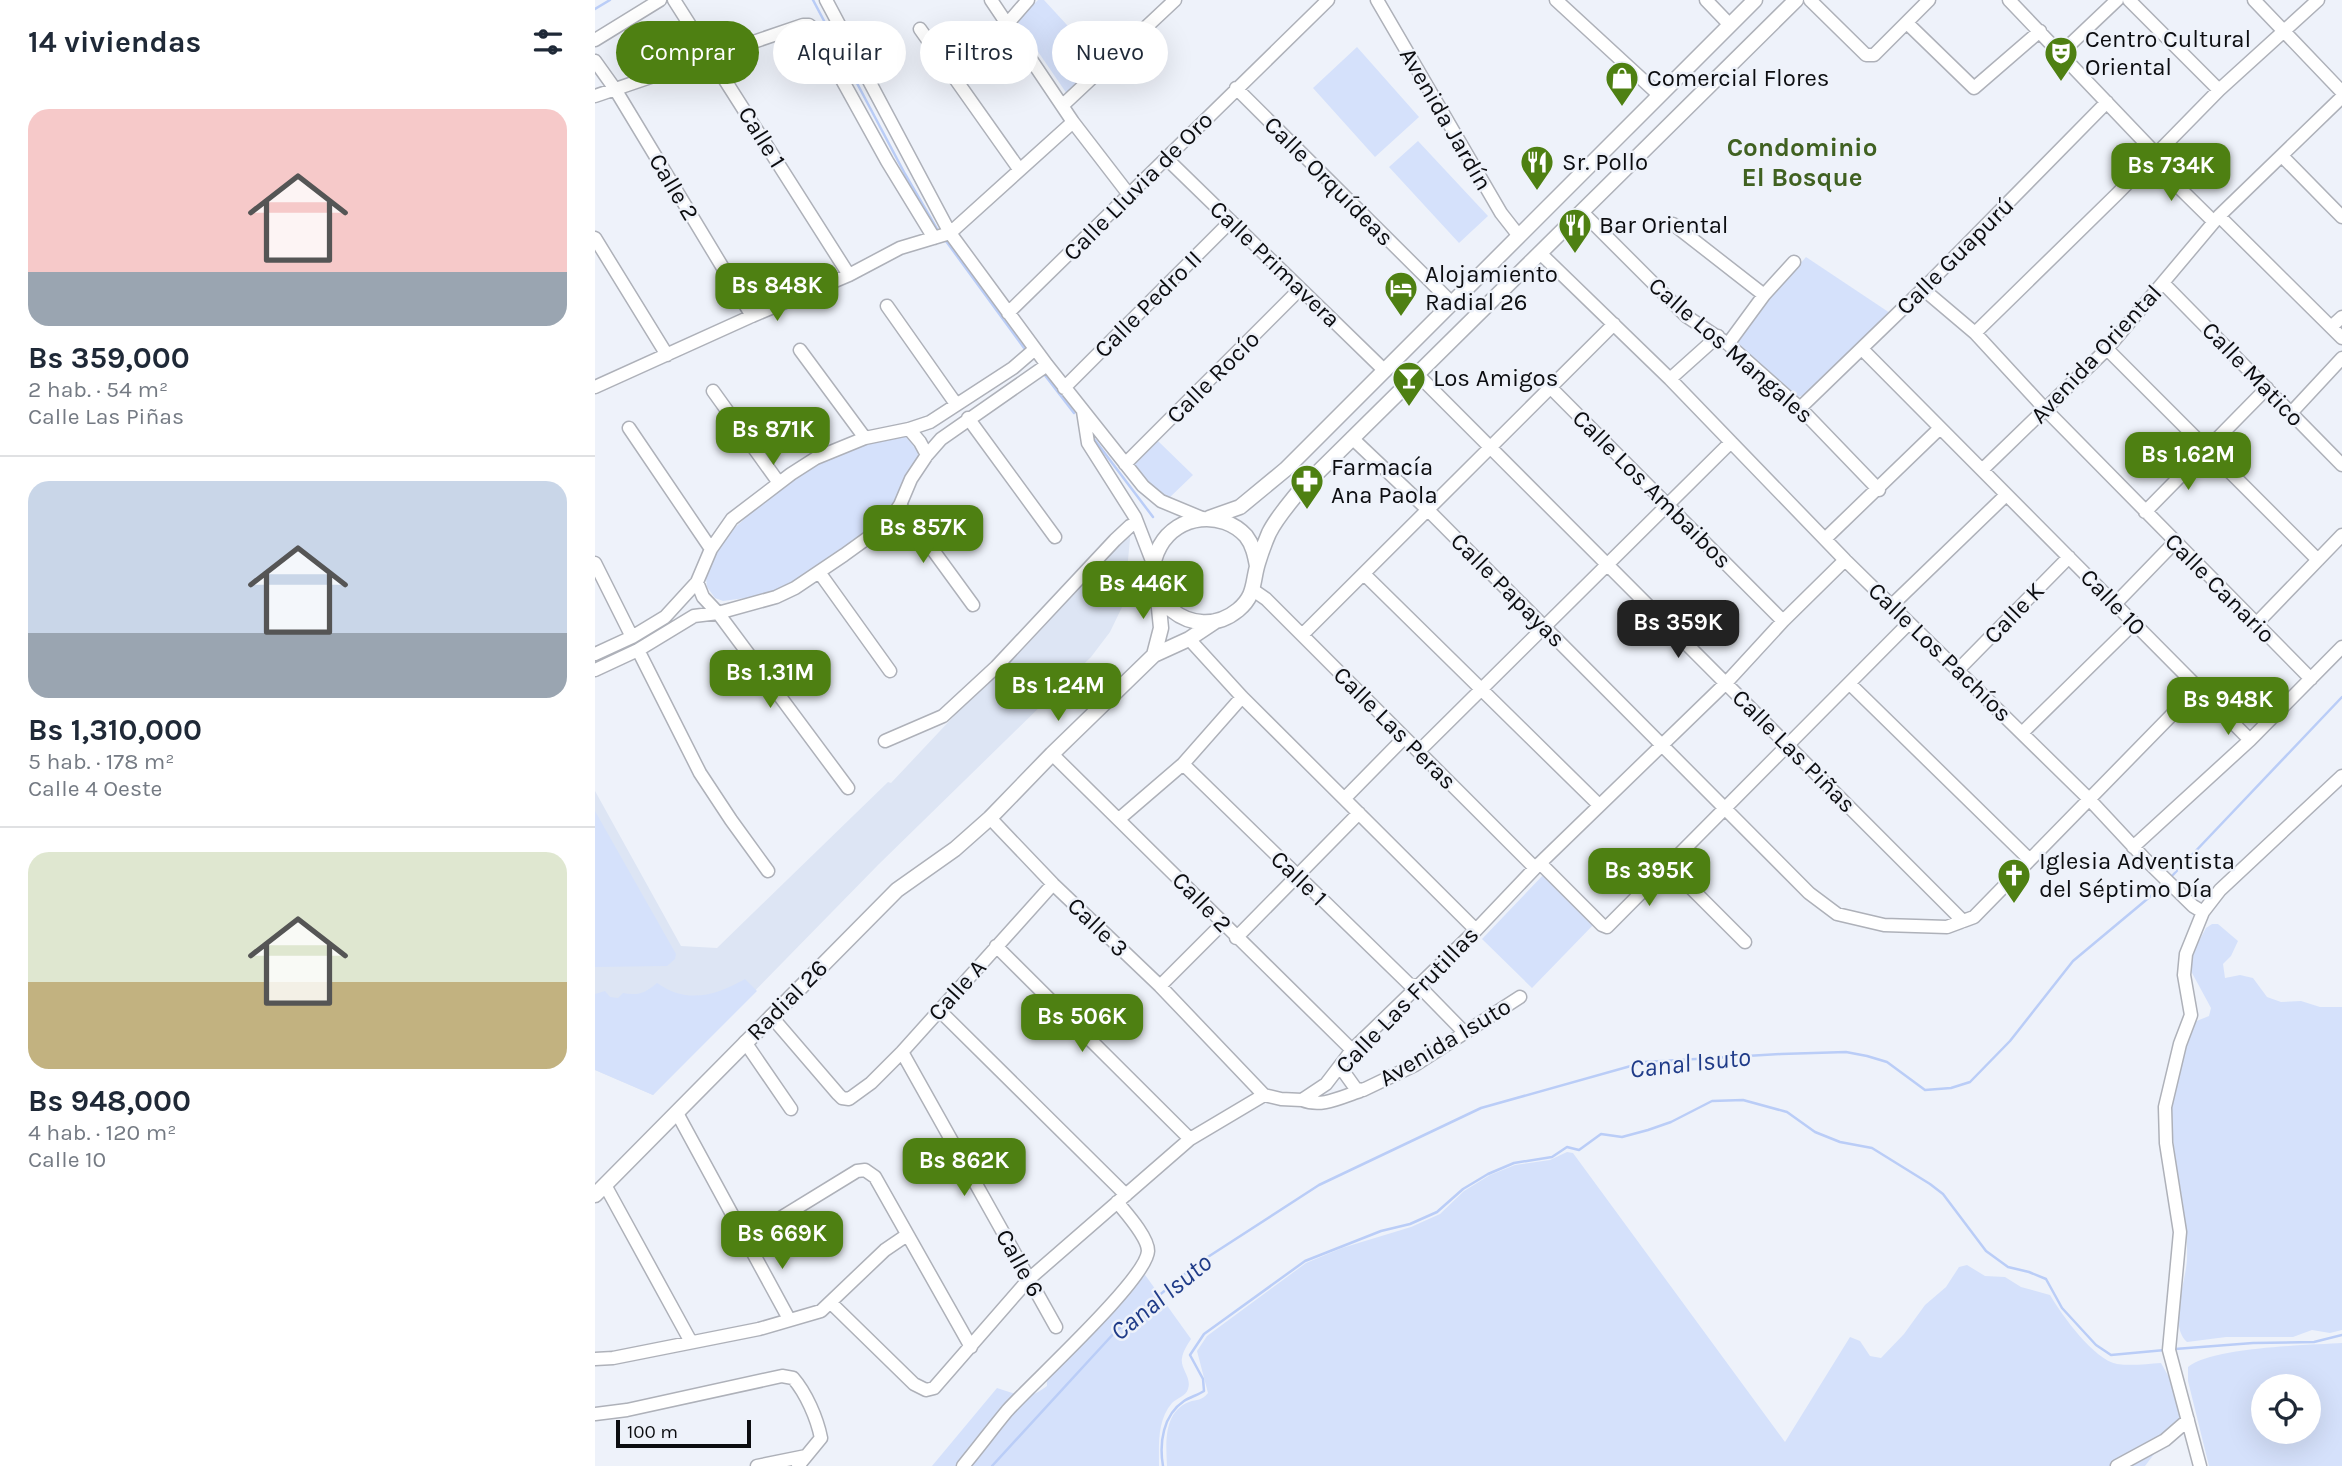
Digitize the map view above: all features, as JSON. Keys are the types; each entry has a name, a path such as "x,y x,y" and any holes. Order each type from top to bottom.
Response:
{"main road":[{"path":"1154,655 1161,628 1154,566 1157,552 1174,528 1187,521 1240,507 1286,469 1658,94 1755,0"},
{"path":"1157,588 1162,601 1182,618 1218,621 1239,609 1253,590 1257,566 1269,533 1285,507 1300,490 1796,0"},
{"path":"1711,45 1711,64 1715,68 1728,67"},
{"path":"1688,65 1697,62 1703,63 1707,68 1709,74 1702,92"},
{"path":"1286,469 1288,484 1300,490"},
{"path":"1205,518 1234,526 1247,538 1254,551 1257,566"},
{"name":"Radial 26","path":"600,1190 897,890 955,849 990,818 1154,655 1189,639 1218,621"}],"street":[{"path":"595,40 660,0"},
{"name":"Calle 1","path":"674,0 688,21"},
{"path":"827,0 950,233 1008,313 1031,354 1042,368 1065,388 1143,486 1161,501 1205,518"},
{"path":"991,0 1006,21"},
{"path":"1009,21 1028,0"},
{"path":"1063,105 1174,0"},
{"name":"Calle Lluvia de Oro","path":"1008,313 1328,0"},
{"name":"Avenida Jardín","path":"1377,0 1501,214 1519,236"},
{"path":"1556,0 1658,94"},
{"path":"1706,0 1730,25"},
{"path":"1810,0 1865,55 1870,56 1929,0"},
{"path":"2009,0 2107,102 2153,156 2342,338"},
{"path":"2060,54 2117,0"},
{"path":"2129,0 2219,90"},
{"path":"2254,0 2341,90"},
{"path":"1975,333 2219,90 2318,0"},
{"path":"1906,23 1974,88 2040,31"},
{"path":"759,40 803,25 814,29 887,161 935,238"},
{"name":"Calle 2","path":"595,61 615,89 752,316"},
{"path":"1038,68 1073,122 1130,196"},
{"path":"595,96 630,84"},
{"name":"Calle 1","path":"729,84 849,275"},
{"path":"959,84 1019,169"},
{"name":"Calle Orquídeas","path":"1236,88 1452,303"},
{"name":"Avenida Oriental","path":"1983,469 2108,349 2217,219 2282,156 2341,90"},
{"name":"Calle Guapurú","path":"1800,408 1923,289 2107,102"},
{"path":"595,387 849,275 900,248 950,233 1073,122"},
{"path":"2282,156 2342,216"},
{"name":"Calle Primavera","path":"1166,158 1385,371"},
{"name":"Calle Los Mangales","path":"1582,212 1686,316 1723,340 1800,408 1878,489"},
{"name":"Calle Pedro II","path":"1065,388 1231,221"},
{"path":"1673,225 1765,295"},
{"path":"595,238 667,355"},
{"name":"Calle Los Pachíos","path":"1541,254 1670,379 1845,560 2198,909"},
{"path":"1670,379 1723,340 1794,262"},
{"name":"Calle Matico","path":"2163,283 2342,465"},
{"name":"Calle Rocío","path":"1125,464 1300,289"},
{"name":"Calle Canario","path":"1923,289 1975,333 2145,512 2311,679"},
{"path":"887,306 956,404"},
{"path":"2331,327 2342,317"},
{"path":"1302,635 1614,324"},
{"path":"1861,348 2006,495 1892,606"},
{"path":"2108,349 2318,560"},
{"path":"800,350 865,438"},
{"path":"595,653 632,637 664,617 697,582 711,549 732,519 815,458 865,438 930,422 1031,354"},
{"path":"2291,413 2342,359"},
{"path":"595,670 638,650 694,616 718,613 776,597 819,572 887,523 927,455 941,439 1042,368"},
{"name":"Calle Las Piñas","path":"1417,374 1963,921"},
{"name":"Calle Los Ambaibos","path":"1551,388 1783,621"},
{"path":"2145,512 2267,388"},
{"path":"713,391 779,483"},
{"path":"1083,411 1088,443 1137,523 1154,566"},
{"path":"968,418 1055,537"},
{"path":"930,422 930,432 941,439"},
{"path":"629,428 711,549"},
{"path":"1826,538 1940,428"},
{"path":"909,429 927,455"},
{"name":"Calle Papayas","path":"1352,438 1428,510 1809,893 1837,914 1884,925 1947,927 1963,921"},
{"path":"1419,751 1731,442"},
{"name":"Calle 10","path":"2006,495 2250,740"},
{"path":"900,505 973,606"},
{"path":"884,741 943,716 996,667 1115,540 1137,523"},
{"path":"2256,624 2342,536"},
{"path":"2115,604 2175,542"},
{"name":"Calle K","path":"1958,670 2069,557"},
{"name":"Calle Las Frutillas","path":"1302,1100 1327,1084 1352,1050 1476,930 1537,865 1726,684 1783,621 1845,560"},
{"path":"595,563 632,637"},
{"path":"819,572 890,671"},
{"path":"1364,574 1599,806"},
{"path":"697,582 703,597 718,613 848,788"},
{"name":"Calle Las Peras","path":"1253,590 1266,599 1404,738 1602,925 1607,927 1668,865"},
{"path":"683,599 694,616"},
{"path":"1745,942 1668,865 1909,623"},
{"path":"2022,733 2134,623"},
{"path":"1189,639 1242,697 1476,930"},
{"path":"2133,847 2250,740 2342,647"},
{"path":"638,650 700,773 768,870"},
{"path":"1850,684 2029,859"},
{"path":"1963,921 1974,917 2198,688"},
{"path":"1119,819 1183,764 1242,697"},
{"path":"1345,798 1404,738"},
{"name":"Calle 2","path":"1052,754 1352,1050"},
{"name":"Calle 1","path":"1183,764 1409,984 1419,986 1464,1032"},
{"path":"2200,1466 2169,1350 2180,1232 2166,1143 2165,1107 2180,1044 2191,1015 2184,975 2186,954 2198,909 2342,776"},
{"path":"1236,938 1359,813"},
{"name":"Calle 3","path":"990,818 1053,884 1160,986 1264,1095"},
{"name":"Calle A","path":"771,1016 838,1094 849,1099 859,1093 902,1052 1053,884"},
{"path":"1160,986 1223,923"},
{"path":"996,946 1190,1139"},
{"name":"Avenida Isuto","path":"1341,1068 1360,1091 1415,1065 1520,997"},
{"path":"939,1010 1121,1198 1147,1244 1148,1253 1145,1264 1125,1290 1008,1411 963,1466"},
{"path":"745,1042 791,1109"},
{"name":"Calle 6","path":"902,1052 1056,1327"},
{"path":"831,1303 914,1384 926,1390 934,1388 1029,1279 1190,1139 1264,1095 1322,1104 1360,1091"},
{"path":"677,1113 789,1319"},
{"path":"746,1239 857,1171 865,1170 875,1177 971,1347"},
{"path":"600,1190 691,1342"},
{"path":"595,1359 613,1358 759,1329 789,1319 806,1317 831,1303 885,1250 907,1235"},
{"path":"595,1414 627,1410 782,1376 793,1378 819,1427 821,1438 802,1461 761,1466"},
{"path":"2117,1466 2165,1440 2188,1420"}],"shaded area":[{"path":"1038,0 1044,0 1063,21 1052,21 1052,72 1038,52 1038,21 1017,21"},
{"path":"1357,47 1419,117 1375,157 1313,88"},
{"path":"1060,84 1078,84 1067,94"},
{"path":"1418,141 1488,216 1459,243 1389,167"},
{"path":"1806,257 1890,313 1805,395 1793,398 1736,341 1736,337"},
{"path":"906,436 916,446 918,460 894,503 864,536 796,584 760,596 723,601 715,598 707,587 706,578 715,556 727,535 765,500 824,460 866,444"},
{"path":"1158,441 1193,475 1168,499 1159,494 1132,466"},
{"path":"1131,528 1124,603 1110,632 1091,657 878,865 653,1095 595,1070 595,791 681,946 717,948 888,782 891,783"},
{"path":"595,811 676,954 675,959 667,966 595,967"},
{"path":"1545,873 1596,922 1532,988 1482,939"},
{"path":"2218,924 2238,941 2231,956 2223,964 2225,978 2240,975 2253,978 2267,997 2281,1002 2301,1001 2320,1007 2342,1007 2342,1330 2330,1333 2312,1330 2293,1337 2226,1337 2187,1342 2182,1335 2178,1315 2186,1269 2187,1238 2173,1132 2173,1089 2194,1022 2209,1016 2211,1008 2191,971 2191,956 2206,928"},
{"path":"745,979 757,991 653,1095 595,1070 595,994 605,991 610,997 618,998 623,993 642,993 657,983 679,994 701,995 723,990"},
{"path":"1567,1152 1573,1153 1785,1442 1850,1337 1860,1341 1870,1356 1881,1358 1904,1334 1925,1305 1946,1287 1959,1267 1967,1265 1985,1276 2005,1277 2021,1287 2050,1295 2079,1335 2108,1361 2128,1365 2161,1363 2171,1381 2182,1417 2145,1466 1167,1466 1168,1430 1174,1413 1208,1393 1197,1351 1207,1336 1306,1263 1342,1248 1411,1227 1440,1214 1464,1191 1490,1175 1515,1165 1550,1160"},
{"path":"1143,1272 1191,1339 1182,1358 1188,1389 1172,1403 1164,1417 1160,1433 1159,1466 932,1466 997,1388 1029,1395 1047,1386 1046,1364 1054,1353"},
{"path":"2342,1343 2342,1466 2209,1466 2188,1381 2188,1367 2218,1355 2285,1346"}],"waterway":[{"path":"595,9 610,0"},
{"path":"813,0 937,229"},
{"path":"946,241 1027,352"},
{"path":"1044,374 1074,413"},
{"path":"1094,439 1153,517"},
{"name":"Canal Isuto","path":"2171,877 2342,697"},
{"name":"Canal Isuto","path":"992,1466 1116,1331 1197,1264 1319,1185 1481,1108 1645,1062 1846,1052 1887,1062 1925,1090 1951,1088 1970,1082 2010,1041 2073,961 2164,885"},
{"path":"1163,1466 1162,1439 1171,1414 1184,1401 1204,1391 1203,1379 1190,1355 1204,1334 1305,1261 1437,1212 1463,1189 1514,1163 1552,1157 1567,1147 1579,1150 1601,1134 1622,1137 1648,1130 1671,1122 1712,1101 1743,1100 1787,1112 1815,1132 1840,1142 1872,1148 1943,1194 1986,1251 2008,1267 2046,1279 2062,1308 2096,1345 2111,1355 2165,1350"},
{"path":"2175,1349 2314,1342 2342,1335"}],"place":[{"name":"Centro Cultural Oriental","path":"2061,83"},
{"name":"Comercial Flores","path":"1622,108"},
{"name":"Sr. Pollo","path":"1537,192"},
{"name":"Bar Oriental","path":"1575,255"},
{"name":"Alojamiento Radial 26","path":"1401,318"},
{"name":"Los Amigos","path":"1409,408"},
{"name":"Farmacía Ana Paola","path":"1307,511"},
{"name":"Iglesia Adventista del Séptimo Día","path":"2014,905"}],"district":[{"name":"Condominio El Bosque","path":"1802,162"}]}
